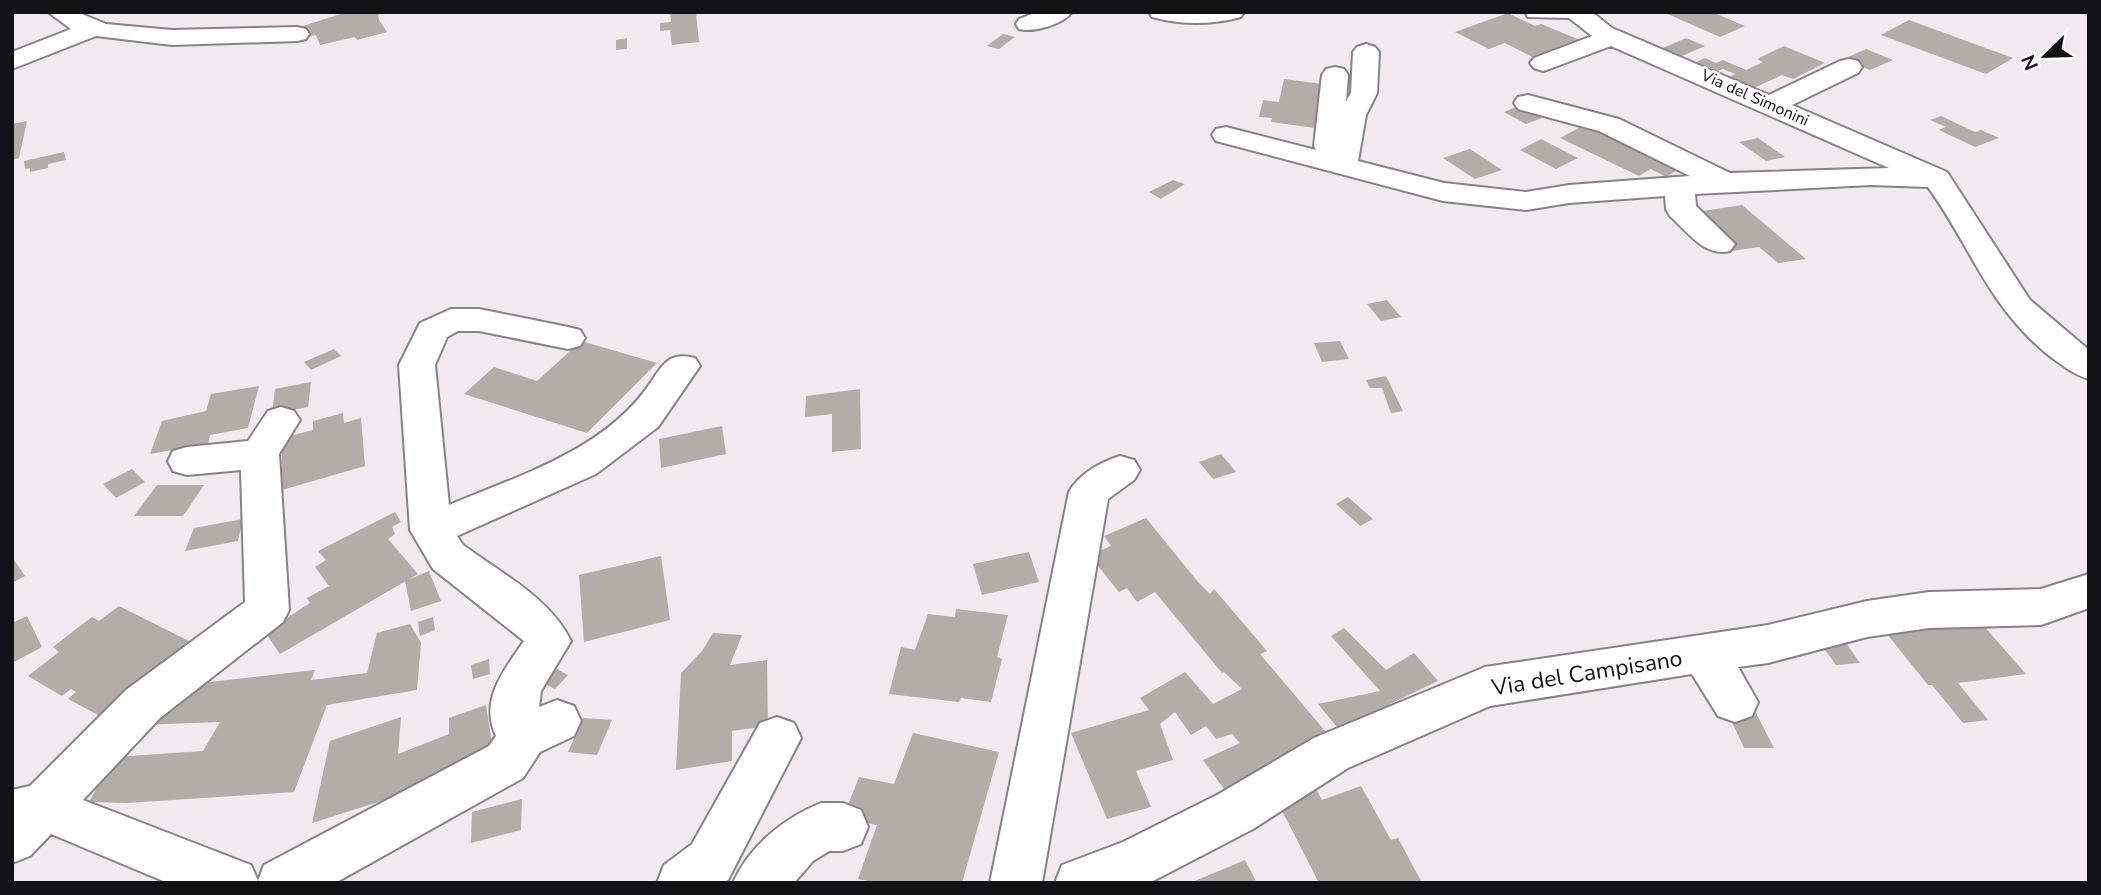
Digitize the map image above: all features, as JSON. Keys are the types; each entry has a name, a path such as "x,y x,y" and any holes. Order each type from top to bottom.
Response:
{"street":[{"path":"60,12 69,22 95,28 218,40 252,38 302,25"},
{"path":"1028,24 1060,12"},
{"path":"1161,12 1185,17 1232,12"},
{"path":"1536,12 1563,12"},
{"name":"Via del Simonini","path":"1577,12 1612,37 1937,178"},
{"path":"12,61 95,28"},
{"path":"1639,47 1667,34"},
{"path":"1543,63 1612,37"},
{"path":"1334,164 1352,116 1364,93 1366,52"},
{"path":"1770,105 1849,67"},
{"path":"1334,164 1335,75"},
{"path":"1528,103 1609,125 1726,183"},
{"path":"1548,130 1574,116"},
{"path":"1226,135 1443,192 1526,201 1569,194 1680,185 1871,176 1937,178 1957,204 2019,309 2089,367"},
{"path":"1680,185 1681,209 1719,244"},
{"path":"283,883 506,762 540,729 513,721 518,687 549,641 537,624 448,557 430,530 417,365 432,331 452,320 479,320 568,338"},
{"path":"430,530 582,464 645,418 682,366"},
{"path":"187,461 271,437 267,610 143,704 23,819 204,878"},
{"path":"1016,883 1089,492 1120,470"},
{"name":"Via del Campisano","path":"1081,883 1137,862 1235,812 1331,753 1485,687 1768,643 1867,620 1929,610 2041,607 2089,591"},
{"path":"1704,654 1735,702"},
{"path":"683,883 710,862 777,738"},
{"path":"759,883 795,844 821,827 843,827"}],"building":[{"path":"347,12 378,12 379,20 387,32 357,40 355,37 320,45 316,35 308,37 303,26"},
{"path":"696,12 699,42 672,45 670,30 660,31 660,23 671,22 670,13"},
{"path":"1663,12 1712,12 1745,26 1720,37"},
{"path":"1508,13 1535,26 1541,24 1580,40 1534,58 1505,43 1489,49 1455,32"},
{"path":"1909,20 2013,58 1986,74 1881,35"},
{"path":"1003,34 1015,37 999,49 987,46"},
{"path":"627,38 627,49 616,50 616,40"},
{"path":"1686,38 1705,46 1682,56 1663,48"},
{"path":"1784,46 1825,63 1793,79 1782,75 1754,88 1729,77 1735,74 1723,69 1718,71 1696,62 1705,58 1716,63 1723,60 1746,70 1763,62 1757,59"},
{"path":"1866,49 1893,60 1870,70 1844,59"},
{"path":"1284,79 1323,84 1315,128 1271,122 1272,118 1259,117 1263,100 1279,102"},
{"path":"1518,106 1542,118 1526,124 1504,112"},
{"path":"1941,116 1975,132 1981,130 1999,138 1975,147 1939,130 1946,127 1930,120"},
{"path":"27,121 19,158 12,160 12,124"},
{"path":"1590,122 1684,166 1666,177 1651,169 1639,176 1560,138"},
{"path":"1758,138 1785,157 1766,161 1739,142"},
{"path":"1541,139 1578,158 1556,169 1520,150"},
{"path":"1470,149 1502,170 1475,179 1443,158"},
{"path":"64,152 66,160 48,164 48,168 30,172 30,168 25,169 24,161"},
{"path":"1173,180 1185,184 1161,199 1149,192"},
{"path":"1742,205 1806,259 1778,263 1759,247 1732,251 1690,213"},
{"path":"1387,300 1401,317 1381,321 1367,304"},
{"path":"581,341 657,363 587,433 464,394 494,367 537,381"},
{"path":"1340,341 1349,359 1322,362 1314,343"},
{"path":"334,349 341,356 311,370 304,362"},
{"path":"1386,376 1403,411 1391,413 1382,388 1370,388 1366,380"},
{"path":"311,382 308,407 272,414 275,389"},
{"path":"259,386 248,428 210,435 208,444 150,454 162,421 206,411 211,394"},
{"path":"860,389 861,449 832,452 832,414 805,417 806,396"},
{"path":"343,413 344,423 361,418 365,466 282,490 282,438 313,430 313,421"},
{"path":"722,426 726,454 661,468 659,439"},
{"path":"1221,454 1236,472 1213,479 1199,462"},
{"path":"132,469 145,482 116,498 103,484"},
{"path":"157,485 204,485 183,516 134,516"},
{"path":"1348,497 1373,519 1360,526 1336,504"},
{"path":"395,512 401,522 392,527 395,534 388,539 418,574 280,654 265,632 310,603 307,598 329,586 315,567 326,560 318,551"},
{"path":"1146,518 1198,582 1210,594 1214,589 1267,651 1260,654 1331,738 1232,800 1203,760 1240,743 1232,734 1216,739 1206,726 1191,735 1175,712 1160,724 1173,760 1136,771 1151,807 1107,819 1071,733 1149,710 1140,698 1185,672 1213,704 1242,689 1222,673 1155,592 1137,602 1127,588 1119,592 1089,555 1111,546 1104,536"},
{"path":"243,519 238,541 185,551 194,528"},
{"path":"1029,552 1039,582 982,595 973,564"},
{"path":"661,556 670,620 584,642 579,575"},
{"path":"12,557 25,576 12,583"},
{"path":"429,571 441,601 411,611 405,581"},
{"path":"119,606 191,642 102,717 68,699 76,692 71,689 62,696 28,676 59,652 53,647 80,626 92,617 99,621"},
{"path":"956,609 1008,615 997,657 1002,659 991,702 961,698 959,702 889,694 901,647 915,650 928,614 955,617"},
{"path":"27,616 42,647 12,663 12,623"},
{"path":"1975,616 2026,674 1958,683 1988,720 1963,723 1882,628"},
{"path":"433,617 435,630 420,636 418,622"},
{"path":"410,624 421,643 417,690 327,705 294,792 127,803 89,802 114,757 203,751 220,722 139,725 174,686 315,670 311,680 367,673 377,633"},
{"path":"1344,628 1386,670 1414,653 1438,681 1341,732 1318,704 1380,691 1331,636"},
{"path":"713,633 742,635 730,665 767,660 768,726 732,731 732,761 676,770 681,673 702,651"},
{"path":"1839,633 1860,663 1836,665 1815,636"},
{"path":"489,659 490,674 473,679 471,665"},
{"path":"553,667 568,675 555,689 540,682"},
{"path":"486,705 494,756 397,796 312,823 330,741 401,717 398,754 449,734 449,718"},
{"path":"1725,707 1753,707 1774,748 1744,748"},
{"path":"583,718 612,720 597,755 568,752"},
{"path":"913,733 999,752 962,883 877,883 858,879 877,825 843,818 859,777 894,784"},
{"path":"1311,779 1322,800 1361,786 1391,840 1398,838 1422,883 1319,883 1274,795"},
{"path":"522,799 521,830 471,843 472,812"},
{"path":"1245,860 1257,883 1190,883"}]}
